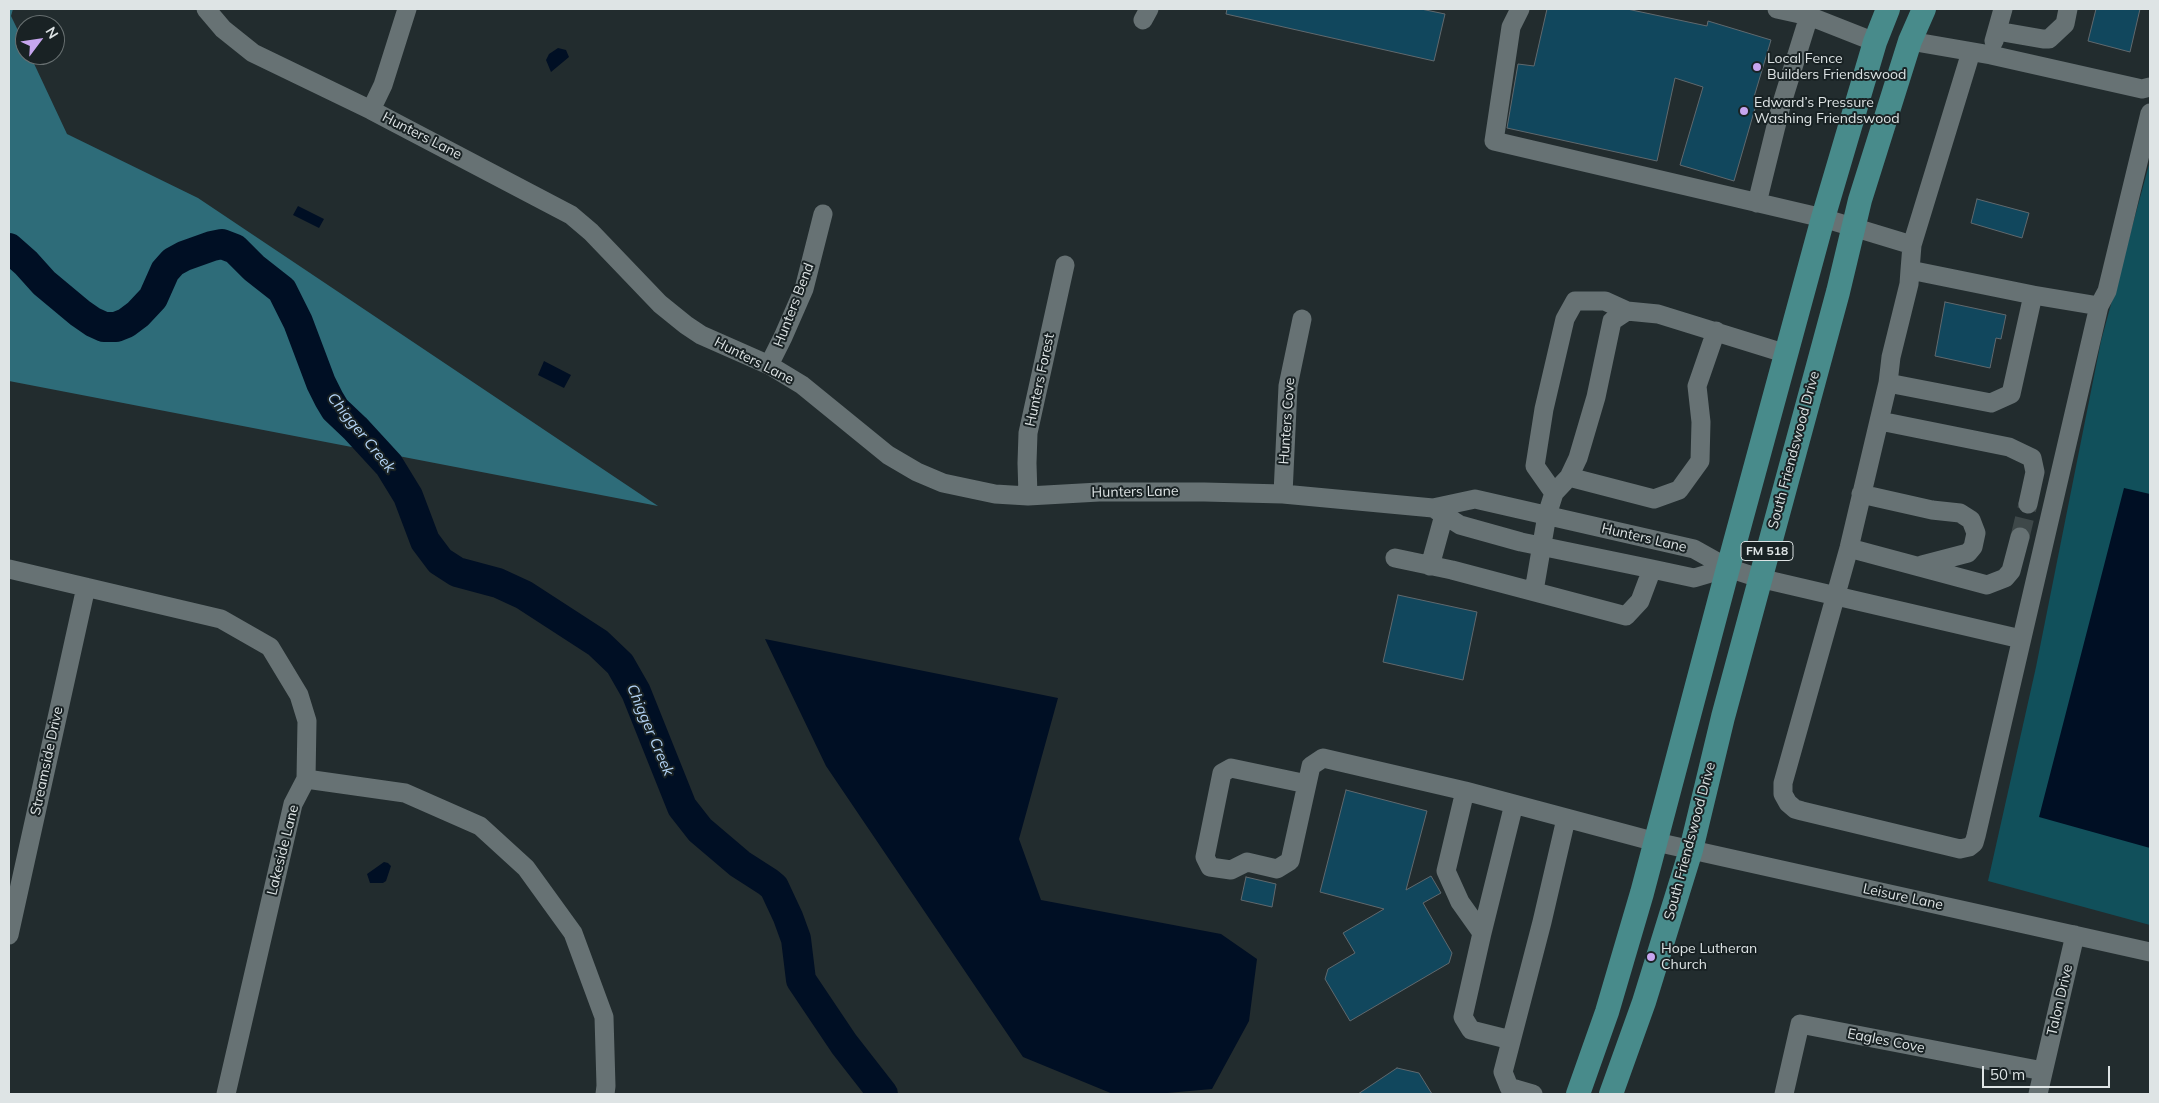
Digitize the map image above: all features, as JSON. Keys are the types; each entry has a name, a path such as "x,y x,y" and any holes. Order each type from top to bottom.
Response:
{"main road":[{"name":"FM 518","path":"1578,1094 1607,1012 1656,842 1823,218 1875,42 1888,9"},
{"name":"South Friendswood Drive","path":"1611,1094 1644,1002 1690,850 1759,578 1863,191 1910,41 1924,9"}],"street":[{"name":"Hunters Lane","path":"206,9 224,29 253,53 371,110 571,214 591,232 660,304 686,325 701,335 769,366 802,385 888,455 917,472 943,483 972,491 1028,496 1099,492 1283,494 1439,511 1475,499 1694,549 1728,568"},
{"path":"371,110 383,85 407,9"},
{"path":"1520,9 1511,28 1494,140 1823,218 1912,245"},
{"path":"1777,9 1817,15 1875,42"},
{"path":"1991,55 2003,9"},
{"path":"1997,31 2048,39 2065,24 2068,9"},
{"path":"1757,203 1781,106 1817,15"},
{"path":"1910,41 1991,55 2142,89 2150,87"},
{"path":"1971,52 1912,245 1909,284 1891,357 1880,421 1849,548 1783,783 1783,794 1788,803 1795,809 1952,848 1960,849 1974,843 2099,306 2107,291 2150,113"},
{"name":"Hunters Bend","path":"769,366 804,289 823,214"},
{"name":"Hunters Forest","path":"1028,496 1028,433 1065,265"},
{"path":"1910,270 2032,295 2099,306"},
{"path":"1888,382 1991,403 2011,394 2032,295"},
{"path":"1554,493 1535,466 1544,409 1565,320 1575,301 1605,301 1627,311 1658,314 1787,354"},
{"path":"1534,591 1547,515 1554,493 1568,476 1578,458 1596,397 1612,321 1627,311"},
{"name":"Hunters Cove","path":"1283,494 1288,386 1302,319"},
{"path":"1568,476 1654,499 1679,490 1700,461 1701,422 1697,386 1716,331"},
{"path":"1880,421 2009,447 2032,458 2035,472 2028,504"},
{"path":"1861,494 1932,510 1960,513 1971,520 1976,533 1973,547 1968,554 1921,566"},
{"name":"Hunters Lane","path":"1439,511 1460,525 1542,547 1694,578 1728,568"},
{"path":"1430,566 1439,511"},
{"path":"1849,548 1987,585 2004,578 2011,571 2020,537"},
{"path":"1395,558 1534,591 1626,616 1640,601 1652,569"},
{"path":"1728,568 1759,578 1835,597 2022,639"},
{"name":"Lakeside Lane","path":"9,569 221,619 270,647 299,695 307,721 306,779 293,804 226,1094"},
{"name":"Streamside Drive","path":"9,934 86,587"},
{"name":"Leisure Lane","path":"1307,784 1231,768 1222,773 1205,857 1210,867 1231,870 1247,862 1277,869 1290,861 1311,766 1323,758 1465,791 1690,850 2150,952"},
{"path":"306,779 405,793 480,826 526,868 573,933 604,1017 605,1094"},
{"path":"1465,791 1446,871 1460,902 1482,934"},
{"path":"1511,1040 1471,1030 1463,1016 1514,804"},
{"path":"1533,1094 1509,1087 1503,1072 1542,922 1566,819"},
{"name":"Talon Drive","path":"2038,1094 2075,935"},
{"name":"Eagles Cove","path":"1784,1094 1800,1024 2043,1072"}],"shaded area":[{"path":"9,9 13,9 11,16 15,24 15,65 35,65 67,134 198,198 658,506 9,381"},
{"path":"558,48 566,50 569,57 551,72 546,60 549,54"},
{"path":"2150,161 2150,925 1988,881 2036,667 2101,341"},
{"path":"298,206 324,219 319,228 293,215"},
{"path":"544,361 571,375 564,388 538,375"},
{"path":"2124,488 2150,494 2150,848 2039,817"},
{"path":"765,639 1058,698 1019,839 1041,900 1221,934 1257,959 1249,1021 1212,1089 1156,1094 1113,1094 1023,1057 826,766"},
{"path":"384,862 391,866 386,881 383,883 370,883 367,874"}],"building":[{"path":"1227,9 1421,9 1445,14 1434,61 1226,14"},
{"path":"1547,9 1627,9 1707,26 1708,21 1771,40 1754,97 1758,98 1734,181 1680,165 1703,87 1675,78 1657,161 1507,128 1518,64 1534,66"},
{"path":"2096,9 2140,9 2130,52 2088,41"},
{"path":"1977,199 2029,213 2022,238 1971,223"},
{"path":"1945,302 2006,315 2001,339 1996,338 1990,368 1935,356"},
{"path":"1398,595 1477,612 1463,680 1383,662"},
{"path":"1346,790 1427,811 1406,890 1431,876 1441,893 1423,903 1452,953 1449,963 1350,1021 1325,979 1328,969 1355,953 1343,933 1384,909 1320,892"},
{"path":"1246,877 1276,884 1272,907 1241,900"},
{"path":"1397,1068 1419,1073 1432,1094 1358,1094"}],"waterway":[{"name":"Chigger Creek","path":"9,248 44,283 80,313 104,327 116,327 126,323 138,314 153,298 165,271 173,262 212,246 222,244 235,249 254,268 282,290 298,322 329,399 335,409 389,465 408,496 425,541 440,561 457,572 498,583 524,595 598,643 620,664 636,692 682,807 700,830 740,864 774,887 796,939 801,980 844,1044 883,1094"}],"tunnel":[{"path":"2020,537 2028,504"}],"place":[{"name":"Local Fence Builders Friendswood","path":"1757,67"},
{"name":"Edward’s Pressure Washing Friendswood","path":"1744,111"},
{"name":"Hope Lutheran Church","path":"1651,957"}]}
